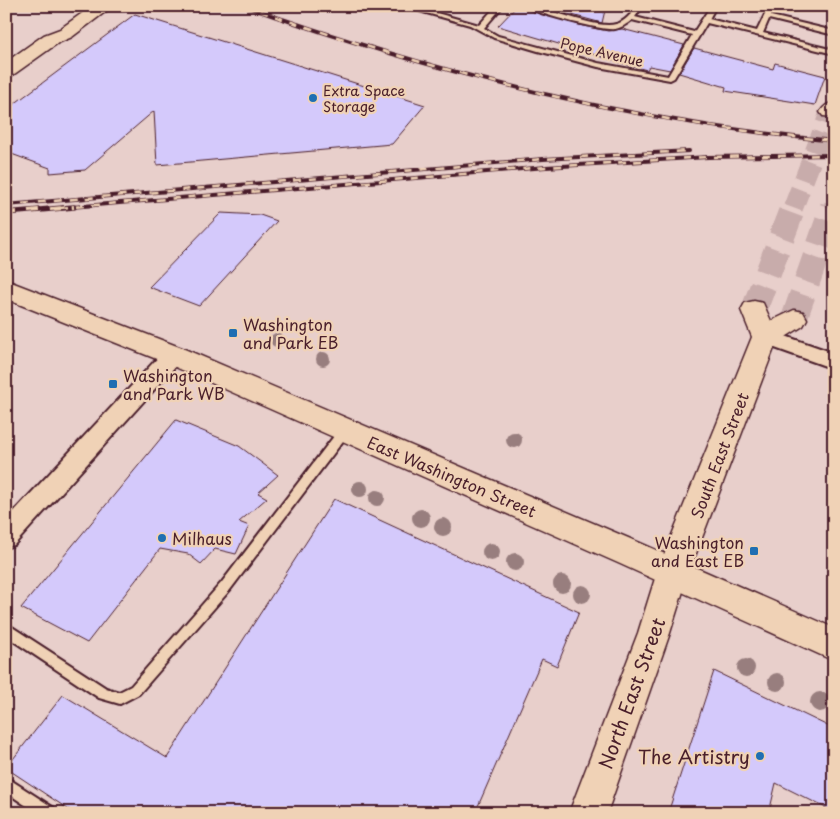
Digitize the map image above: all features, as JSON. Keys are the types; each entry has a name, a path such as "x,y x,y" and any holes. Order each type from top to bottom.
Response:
{"main road":[{"path":"51,39 54,31 87,6"},
{"path":"6,71 51,39 66,33 104,6"},
{"name":"East Washington Street","path":"6,268 67,313"},
{"name":"East Washington Street","path":"6,289 173,355 673,572 834,645"},
{"name":"East Washington Street","path":"6,302 67,313"},
{"path":"759,324 794,319"},
{"name":"South East Street","path":"673,572 759,324"},
{"name":"North East Street","path":"588,813 654,633 673,572"}],"street":[{"path":"759,324 834,362"},
{"path":"6,537 173,355"}],"lane":[{"path":"404,6 472,24 480,28 500,6"},
{"path":"526,6 596,24 613,26 632,18 640,6"},
{"path":"760,34 772,6"},
{"name":"Pope Avenue","path":"480,28 496,37 540,50 598,65 670,78 712,8"},
{"path":"767,17 834,33"},
{"path":"632,18 696,34"},
{"path":"704,20 834,52"},
{"path":"6,629 103,694 120,698 135,690 226,586 345,430"},
{"path":"6,784 49,813"}],"building":[{"path":"517,6 583,26 608,31 622,29 684,45 670,70 649,66 647,70 498,26"},
{"path":"538,6 606,6 602,23"},
{"name":"Extra Space Storage","path":"135,14 425,105 392,144 157,165 154,111 85,170 50,173 50,168 6,152 6,110"},
{"path":"694,48 773,69 775,63 825,76 815,105 725,91 726,87 679,73"},
{"path":"221,213 260,215 277,221 199,306 149,287"},
{"name":"Milhaus","path":"176,420 239,446 278,475 258,493 267,498 239,522 249,526 236,554 215,549 201,564 188,554 160,549 87,643 21,608"},
{"path":"334,499 579,612 557,666 542,659 475,813 74,813 6,768 63,695 167,758"},
{"name":"The Artistry","path":"714,671 834,729 834,812 776,783 769,813 668,813"}],"tunnel":[{"path":"793,208 830,112"},
{"path":"754,310 793,207"},
{"path":"794,319 833,207"}],"railway":[{"path":"245,6 317,31 390,53 462,74 535,92 683,121 758,133 834,141"},
{"path":"6,205 543,159 689,151"},
{"path":"60,208 546,167 708,157 834,155"},
{"path":"6,213 74,207"}],"place":[{"name":"Extra Space Storage","path":"313,98"},
{"name":"Washington and Park EB","path":"233,333"},
{"name":"Washington and Park WB","path":"113,384"},
{"name":"Milhaus","path":"162,538"},
{"name":"Washington and East EB","path":"754,551"},
{"name":"The Artistry","path":"760,756"}]}
